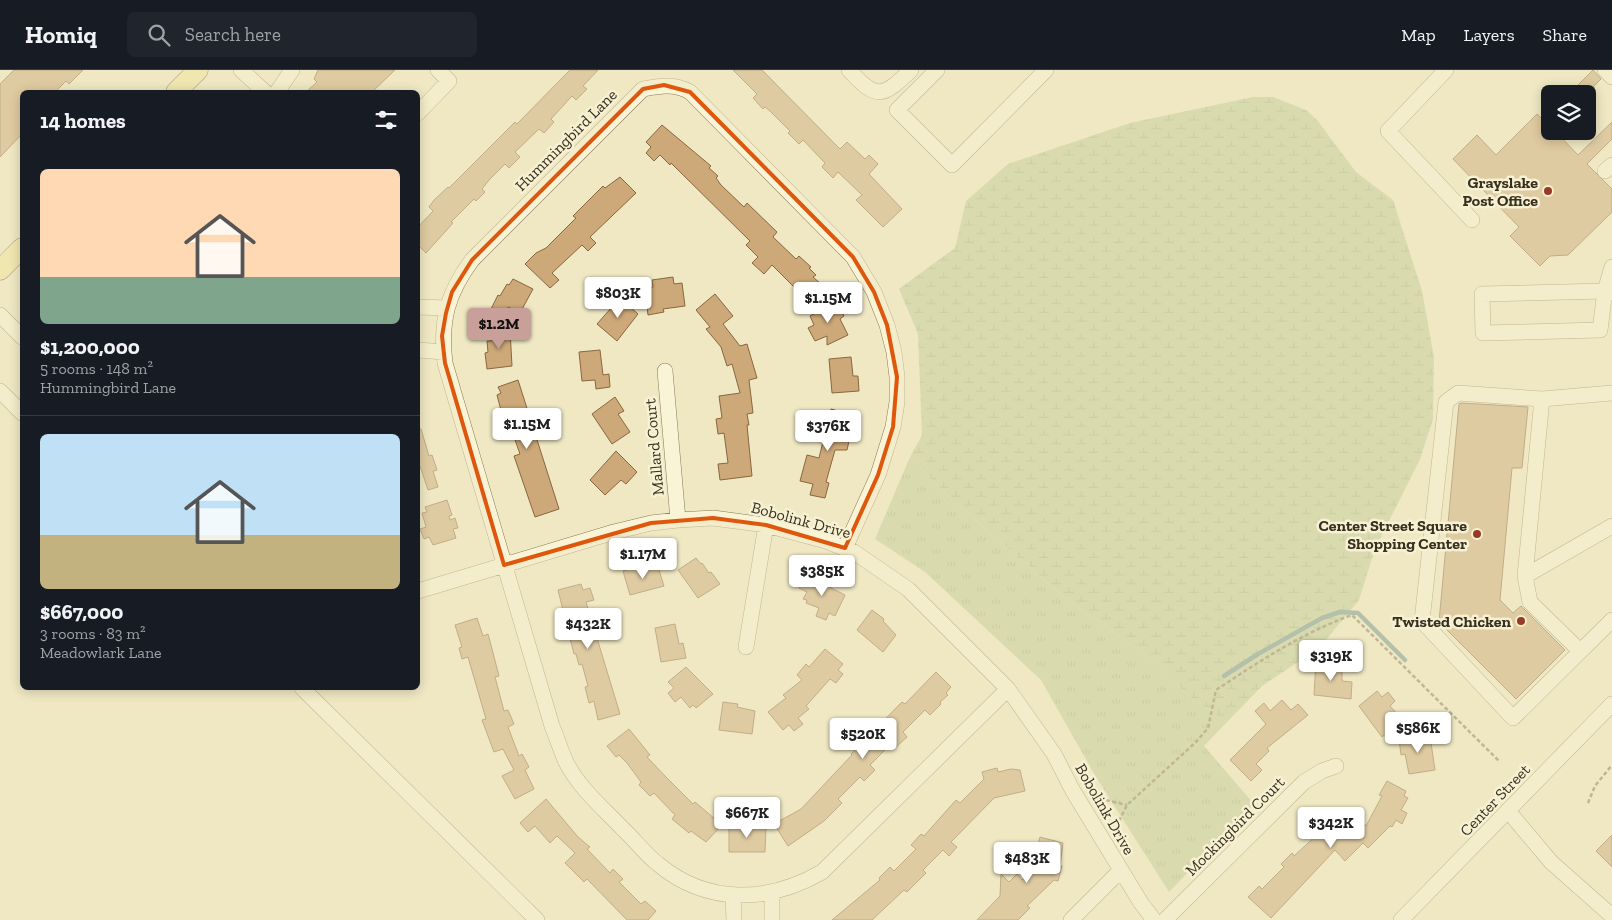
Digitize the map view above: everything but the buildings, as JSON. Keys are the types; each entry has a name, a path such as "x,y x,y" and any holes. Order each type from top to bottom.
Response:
{"main road":[{"path":"178,90 198,70"},
{"path":"0,270 20,250"}],"street":[{"path":"241,70 263,90"},
{"path":"278,90 292,70"},
{"path":"420,111 450,81 438,70"},
{"path":"849,70 872,90 882,93 890,90 911,70"},
{"path":"937,70 897,110 952,165 1046,70"},
{"path":"1446,70 1388,131 1472,220"},
{"path":"1605,70 1612,77"},
{"name":"Hummingbird Lane","path":"845,548 878,475 894,427 897,402 894,352 887,325 874,292 853,257 690,92 682,88 664,85 643,90 635,95 472,260 452,292 442,336 445,362 504,565 552,726 566,762 578,781 658,864 695,886 733,895 757,896 803,883 835,861 1008,689"},
{"path":"1608,292 1482,294 1483,333 1600,330 1608,292 1612,267"},
{"path":"420,307 447,308"},
{"path":"0,315 20,335"},
{"path":"420,350 444,352"},
{"name":"Mallard Court","path":"665,371 678,520"},
{"path":"0,391 20,411"},
{"path":"1612,393 1542,399 1458,393 1446,402 1422,621 1513,718 1612,620"},
{"path":"1542,399 1525,576 1530,602 1580,652"},
{"name":"Bobolink Drive","path":"420,590 614,532 651,523 678,520 713,518 766,525 854,552 908,589 1008,689 1054,754 1073,791 1154,920"},
{"path":"746,647 766,525"},
{"path":"1525,576 1612,526"},
{"path":"304,690 537,920"},
{"name":"Center Street","path":"1402,920 1612,704"},
{"name":"Mockingbird Court","path":"1165,920 1304,782 1322,771 1336,766"},
{"path":"1508,812 1551,862 1612,916"},
{"path":"1071,920 1121,870"},
{"path":"772,892 772,920"},
{"path":"733,895 734,920"}],"path":[{"path":"1119,821 1127,805 1196,742 1208,728 1216,690 1279,648 1323,625 1352,615 1499,762"},
{"path":"1588,803 1595,786 1612,765"},
{"path":"1106,800 1127,805"}],"highlighted area":[{"path":"664,85 690,92 853,257 874,292 887,325 897,377 893,427 878,475 845,548 766,525 713,518 651,523 504,565 445,363 442,336 446,313 452,292 472,260 643,89"}],"green space":[{"path":"1253,97 1273,97 1306,110 1317,120 1356,172 1393,200 1422,291 1434,357 1433,419 1420,459 1375,549 1359,600 1319,648 1262,686 1227,722 1191,698 1154,661 1065,598 950,498 910,457 922,435 918,334 899,289 955,248 966,201 1008,164 1130,123"},
{"path":"910,457 950,498 1065,598 1154,661 1191,698 1227,722 1204,746 1254,804 1169,892 1096,777 1041,680 925,572 875,539"}],"waterway":[{"path":"1224,676 1258,654 1322,618 1340,612 1358,613 1405,660"}],"place":[{"name":"Grayslake Post Office","path":"1548,191"},
{"name":"Center Street Square Shopping Center","path":"1477,534"},
{"name":"Twisted Chicken","path":"1521,621"}]}
